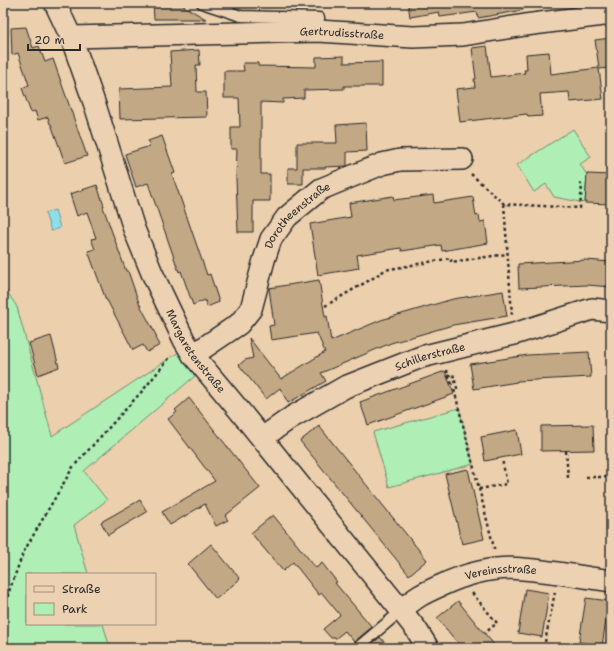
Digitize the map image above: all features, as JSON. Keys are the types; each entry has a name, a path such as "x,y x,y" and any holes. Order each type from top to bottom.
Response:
{"street":[{"name":"Margaretenstraße","path":"55,3 71,37 96,108 134,229 152,273 188,348 416,629 428,648"},
{"name":"Gertrudisstraße","path":"71,37 318,31 413,38 463,35 611,14"},
{"name":"Dorotheenstraße","path":"188,348 239,324 251,309 271,239 287,217 321,189 382,164 400,160 466,166"},
{"name":"Schillerstraße","path":"262,438 292,418 345,387 421,357 514,334 592,309 611,311"},
{"name":"Vereinsstraße","path":"401,611 413,599 459,577 487,571 521,568 611,581"}],"lane":[{"path":"202,3 241,16 319,18 318,31"},
{"path":"357,648 401,611"}],"path":[{"path":"466,166 504,204 514,334"},
{"path":"504,204 580,208 582,185 580,183"},
{"path":"325,306 385,270 451,258 451,262 507,254"},
{"path":"3,608 22,554 73,467 144,389 188,348"},
{"path":"442,352 448,376 452,384 450,385"},
{"path":"448,376 453,374 457,388 454,389 500,570"},
{"path":"566,451 568,478"},
{"path":"479,489 507,484 502,459"},
{"path":"586,477 611,477"},
{"path":"545,642 558,574"},
{"path":"459,577 497,623 485,633"},
{"path":"607,648 611,620"}],"green space":[{"path":"573,129 591,157 580,164 587,175 585,203 554,197 546,184 534,192 517,165"},
{"path":"3,285 17,307 52,436 179,352 196,375 84,471 107,500 74,525 88,573 26,573 26,625 103,625 110,648 3,648"},
{"path":"459,408 473,464 389,487 373,432"}],"water":[{"path":"55,210 60,228 51,231 45,213"}],"building":[{"path":"153,3 178,3 206,19 154,19"},
{"path":"408,3 523,3 523,10 478,18 477,12 440,17 439,12 410,17"},
{"path":"26,27 33,48 39,46 45,62 53,59 87,156 65,163 48,117 38,120 35,111 31,113 22,88 29,85 18,53 12,55 11,28"},
{"path":"611,38 611,68 599,69 603,99 570,102 569,92 540,94 542,116 528,117 527,114 460,122 456,89 475,87 474,79 476,79 472,48 487,46 491,77 525,73 524,70 527,70 526,54 549,52 551,74 599,68 595,40"},
{"path":"199,50 200,65 196,65 197,92 206,92 207,117 120,119 119,89 172,87 170,52"},
{"path":"344,56 344,63 382,62 382,86 344,86 344,89 304,90 304,98 283,99 283,103 261,102 261,174 270,174 270,201 253,201 253,232 238,232 236,178 237,149 231,149 231,127 240,127 239,98 224,98 224,71 244,71 243,63 258,63 258,66 316,67 316,57"},
{"path":"366,123 367,151 347,152 347,166 303,168 303,184 288,184 288,168 297,168 297,143 337,143 336,125"},
{"path":"162,136 175,173 172,174 207,275 210,274 219,302 207,307 205,300 193,305 181,271 179,272 148,183 136,187 125,154 150,146 148,141"},
{"path":"587,174 611,175 611,204 585,203"},
{"path":"97,185 104,206 103,207 126,271 128,271 139,303 160,345 147,352 143,345 133,350 106,300 88,251 95,249 91,239 96,238 87,212 77,216 70,194"},
{"path":"433,195 434,203 473,197 476,216 479,215 480,222 485,221 488,243 442,251 441,245 402,251 401,248 357,255 359,268 318,275 310,224 351,217 349,203 393,196 394,200"},
{"path":"586,260 611,262 611,287 587,285 519,288 518,264"},
{"path":"319,280 325,317 327,316 331,341 381,320 453,299 503,291 507,316 453,325 391,343 321,373 326,381 288,403 280,388 266,399 239,365 245,360 253,358 249,338 281,379 325,352 317,333 271,340 269,326 274,325 269,288"},
{"path":"51,336 59,367 38,375 29,343"},
{"path":"589,352 591,377 517,381 474,389 470,364 528,355"},
{"path":"445,371 454,394 368,425 360,402"},
{"path":"189,398 260,488 225,516 228,520 216,526 205,504 170,525 162,512 215,481 168,419 177,412 175,410"},
{"path":"593,425 594,450 541,451 541,426"},
{"path":"319,426 427,560 409,575 300,441"},
{"path":"517,430 521,454 485,461 481,437"},
{"path":"468,469 484,539 462,544 445,474"},
{"path":"140,500 147,512 108,535 101,522"},
{"path":"273,515 316,568 322,563 337,582 335,583 372,627 354,642 345,631 336,638 331,638 323,629 340,615 322,593 319,595 293,562 283,571 251,533"},
{"path":"211,544 240,579 216,599 188,564"},
{"path":"525,589 549,593 542,637 518,633"},
{"path":"586,598 609,601 602,646 579,642"},
{"path":"458,601 497,648 462,648 437,618"},
{"path":"380,637 389,648 367,648"}]}
